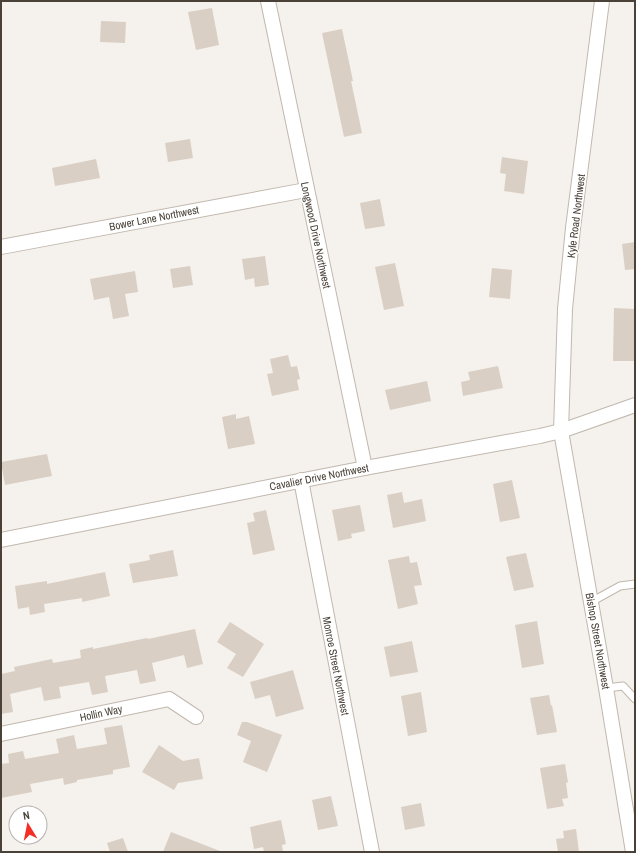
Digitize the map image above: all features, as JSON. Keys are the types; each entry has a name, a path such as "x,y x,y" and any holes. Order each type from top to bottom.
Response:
{"street":[{"name":"Longwood Drive Northwest","path":"268,1 306,190 365,468"},
{"name":"Kyle Road Northwest","path":"561,431 566,302 602,1"},
{"name":"Bower Lane Northwest","path":"1,247 306,190"},
{"name":"Cavalier Drive Northwest","path":"1,540 301,480 561,431 635,404"},
{"name":"Bishop Street Northwest","path":"561,431 632,833 633,852"},
{"name":"Monroe Street Northwest","path":"301,480 372,852"},
{"name":"Hollin Way","path":"1,734 169,699 196,717"}],"lane":[{"path":"591,602 620,586 635,584"},
{"path":"606,688 623,686 635,700"}],"building":[{"path":"212,8 219,45 196,50 188,12"},
{"path":"101,21 126,22 125,43 100,42"},
{"path":"342,29 362,133 344,137 322,33"},
{"path":"190,139 193,158 168,162 165,143"},
{"path":"502,157 528,161 524,194 504,191 506,174 500,173"},
{"path":"96,159 100,178 55,186 52,168"},
{"path":"380,199 385,226 365,229 360,203"},
{"path":"635,242 635,269 625,270 622,244"},
{"path":"265,256 269,285 255,287 254,278 245,280 242,259"},
{"path":"395,263 404,306 384,310 375,267"},
{"path":"190,266 193,285 173,288 170,269"},
{"path":"492,268 512,270 510,299 489,297"},
{"path":"135,271 138,292 125,294 129,316 113,319 109,297 94,300 90,279"},
{"path":"614,308 635,309 634,361 613,361"},
{"path":"288,355 291,367 297,366 300,379 297,380 299,390 272,396 267,374 273,373 270,359"},
{"path":"498,366 503,388 463,396 461,382 470,380 468,372"},
{"path":"427,381 431,401 390,410 385,390"},
{"path":"236,414 236,419 249,416 255,444 228,449 222,417"},
{"path":"47,454 52,476 5,485 1,462"},
{"path":"512,480 520,518 500,522 493,484"},
{"path":"402,492 404,503 422,499 426,521 393,528 387,495"},
{"path":"360,505 365,531 351,534 352,538 338,541 332,510"},
{"path":"266,510 275,550 253,555 247,523 255,521 253,513"},
{"path":"173,550 178,576 133,583 129,564 150,560 149,555"},
{"path":"526,553 534,587 514,591 506,557"},
{"path":"409,556 410,563 417,562 422,585 414,586 418,604 398,609 388,560"},
{"path":"105,572 110,596 82,602 82,598 44,604 45,612 30,615 29,607 18,609 15,586 47,581 47,584"},
{"path":"537,621 544,664 522,668 515,625"},
{"path":"230,622 264,644 243,677 227,668 236,654 217,642"},
{"path":"195,629 203,664 187,668 184,655 152,663 156,681 140,684 137,670 105,676 108,692 92,695 89,682 59,687 61,698 44,701 41,687 10,694 13,712 1,714 1,674 15,671 14,667 52,659 53,663 81,658 80,650 148,639"},
{"path":"412,641 418,672 390,677 384,647"},
{"path":"293,670 304,709 276,717 270,695 255,699 250,682"},
{"path":"421,692 427,732 408,736 401,696"},
{"path":"549,695 557,732 537,735 530,698"},
{"path":"242,722 247,722 282,735 267,772 243,762 251,741 237,735"},
{"path":"122,725 130,767 113,770 113,774 77,780 77,782 64,785 63,778 30,784 32,792 1,798 1,764 9,763 8,754 23,751 25,759 59,753 56,739 74,735 77,749 107,744 104,728"},
{"path":"159,745 183,761 199,758 203,779 178,783 174,790 142,772"},
{"path":"565,764 568,782 566,783 568,798 562,799 564,806 547,809 540,768"},
{"path":"331,796 338,826 318,830 312,800"},
{"path":"421,803 425,826 405,830 401,807"},
{"path":"281,820 286,844 282,845 283,852 264,852 263,847 254,849 250,827"},
{"path":"576,829 579,852 558,852 556,839 564,838 563,831"},
{"path":"171,832 220,851 163,852"},
{"path":"123,838 128,852 110,852 107,843"}]}
